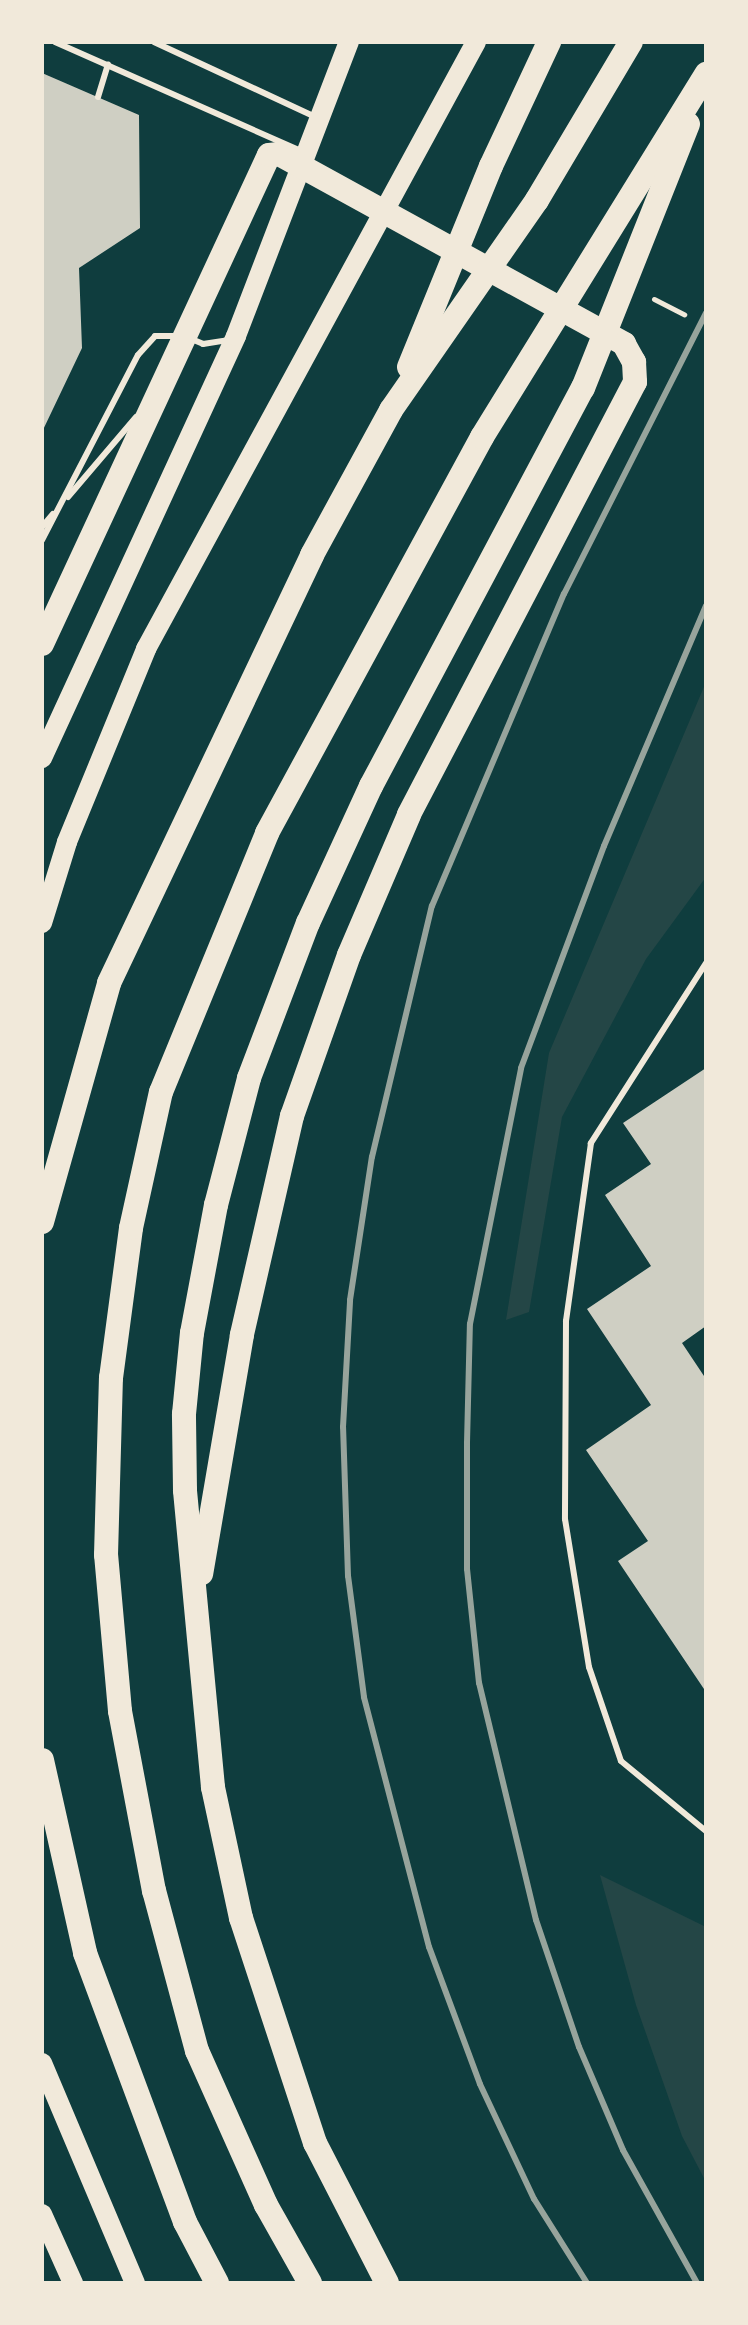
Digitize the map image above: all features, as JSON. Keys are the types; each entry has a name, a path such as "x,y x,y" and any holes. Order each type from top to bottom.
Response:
{"highway":[{"path":"42,1222 109,983 240,701 391,410 491,166 549,42"},
{"path":"391,410 537,200 631,42"},
{"path":"310,2283 266,2205 197,2051 154,1891 120,1711 106,1555 111,1378 131,1228 161,1092 267,833 482,437 706,75"},
{"path":"387,2283 315,2143 241,1918 213,1787 185,1459 192,1333 216,1205 249,1078 308,923 371,786 583,388 706,75"},
{"path":"42,644 172,375 261,164 279,154 624,344 634,362 635,382 409,815 349,955 292,1116 242,1335 195,1604"},
{"path":"42,1760 85,1953 185,2222 217,2283"},
{"path":"368,2251 402,2283"}],"main road":[{"path":"42,758 236,336 349,42"},
{"path":"42,923 67,842 146,649 476,42"},
{"path":"42,2063 135,2283"},
{"path":"42,2214 73,2283"}],"lane":[{"path":"55,42 306,153"},
{"path":"154,42 319,119"},
{"path":"98,97 108,65"},
{"path":"42,540 138,355 155,336 182,335 203,344 236,336"},
{"path":"42,527 172,375"},
{"path":"706,963 591,1143 566,1321 565,1519 589,1667 621,1761 706,1831"}],"shaded area":[{"path":"706,682 706,877 646,959 562,1117 529,1312 506,1320 549,1053"},
{"path":"600,1875 706,1927 706,2182 682,2136 636,2005"}],"building":[{"path":"42,73 139,115 140,228 79,268 82,348 42,432"},
{"path":"706,1068 706,1326 682,1343 706,1379 706,1692 618,1561 648,1541 586,1450 651,1405 587,1309 651,1266 605,1195 651,1164 623,1123"}],"railway":[{"path":"587,2283 534,2199 480,2084 429,1947 364,1697 348,1576 343,1427 350,1300 372,1157 432,906 564,594 706,313"},
{"path":"697,2283 623,2150 579,2047 536,1920 479,1683 467,1569 467,1443 470,1324 521,1068 604,846 706,606"}]}
